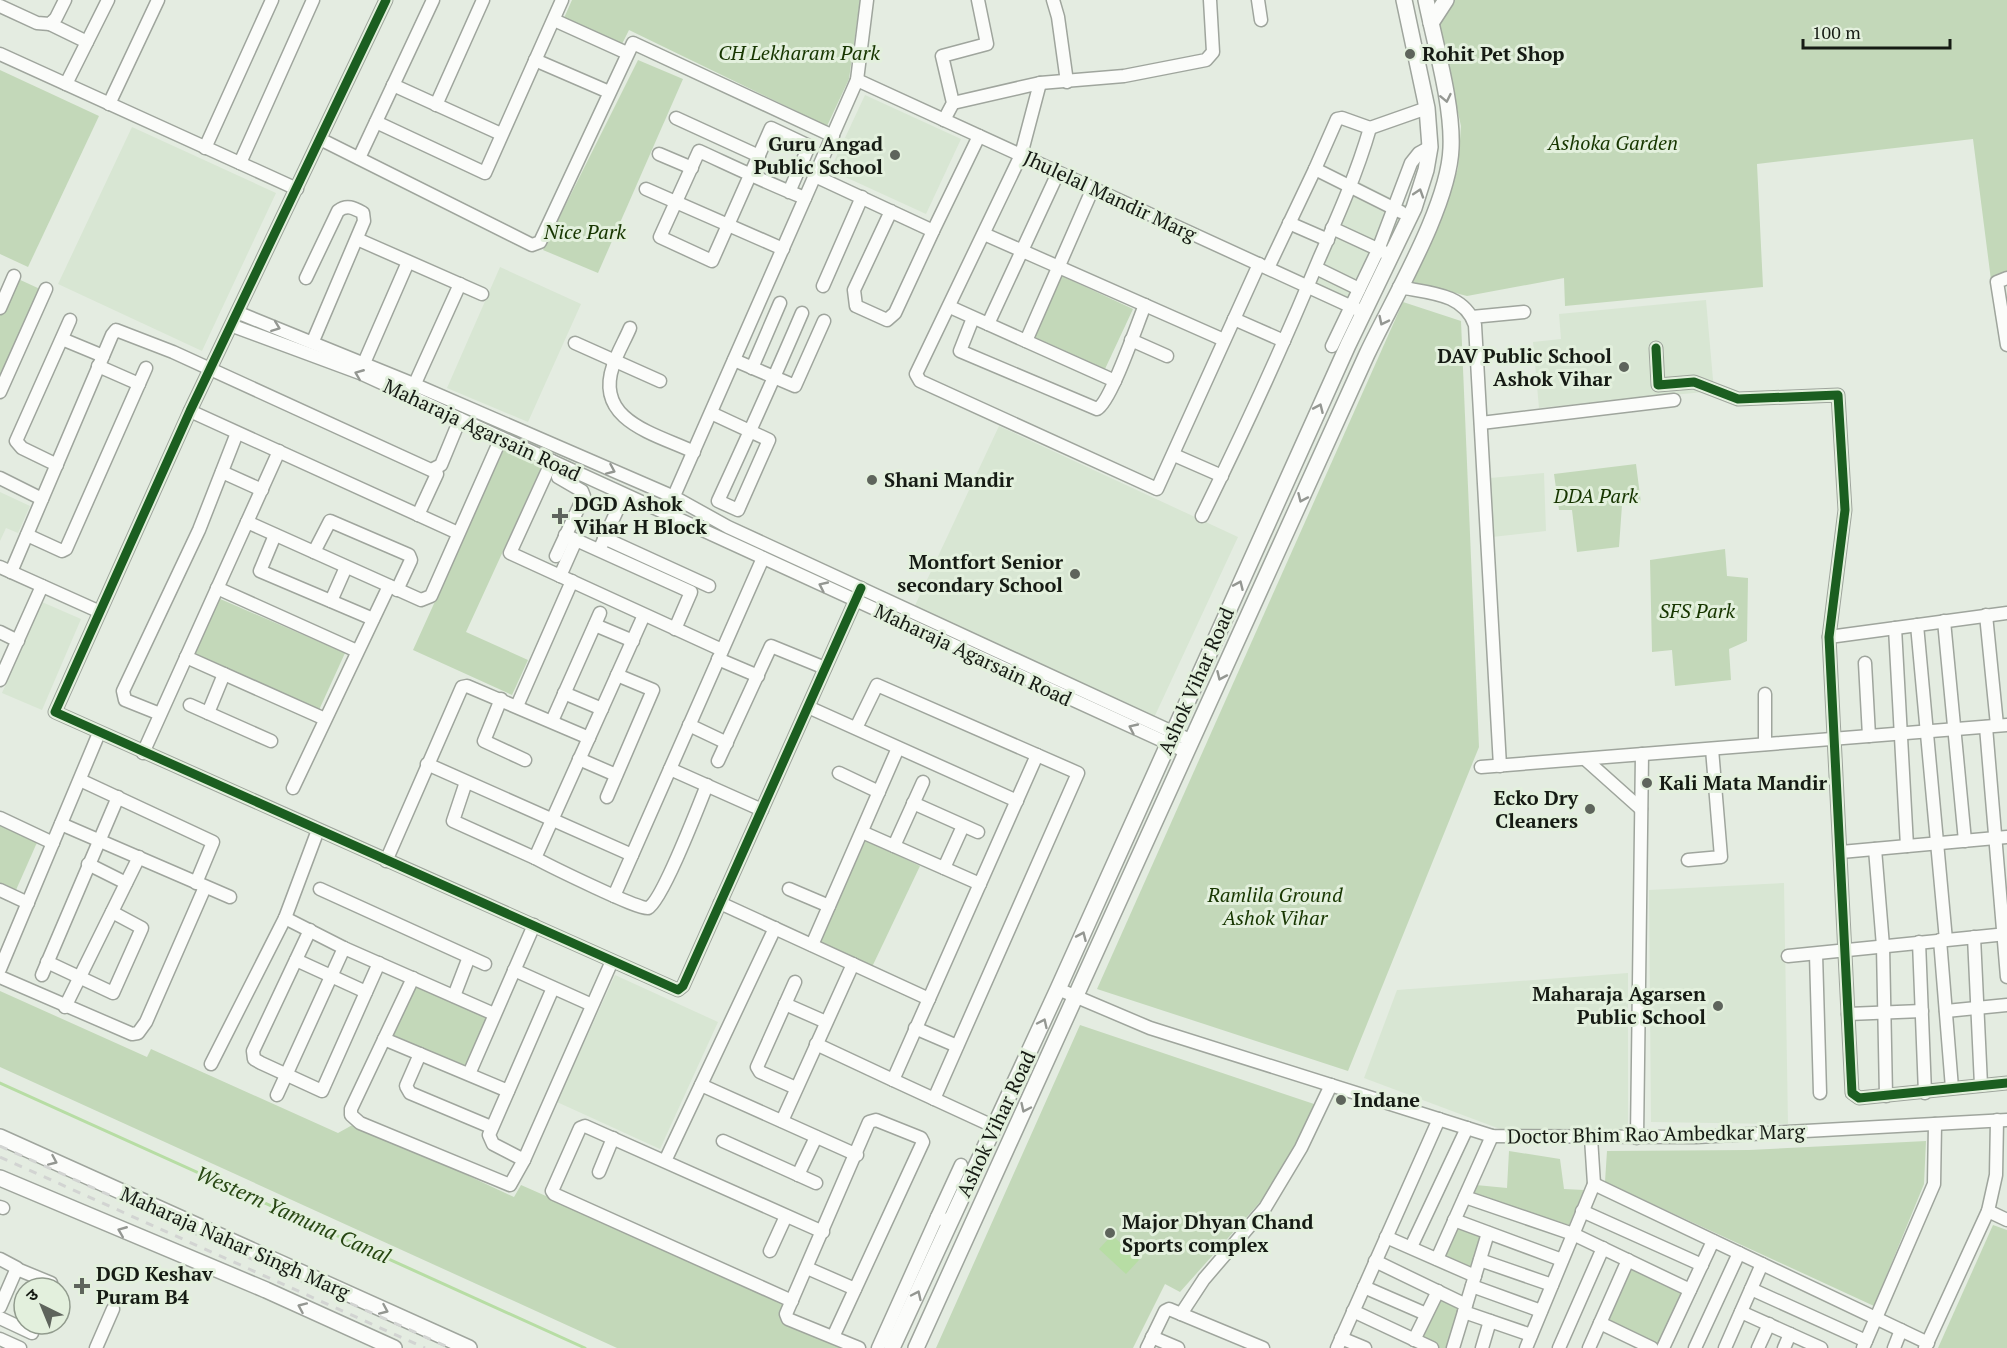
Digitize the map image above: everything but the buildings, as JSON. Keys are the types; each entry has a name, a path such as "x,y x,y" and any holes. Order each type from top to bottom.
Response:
{"main road":[{"name":"Ashok Vihar Road","path":"892,1348 944,1220 995,1127 1059,989 1357,309 1384,253 1410,217 1426,170 1430,147 1427,108 1404,0"},
{"name":"Ashok Vihar Road","path":"916,1348 1189,747 1434,216 1448,175 1451,148 1448,105 1426,0"},
{"path":"1431,23 1446,0"},
{"name":"Maharaja Nahar Singh Marg","path":"0,1137 470,1348"},
{"name":"Maharaja Nahar Singh Marg","path":"0,1178 266,1290 394,1348"}],"street":[{"path":"50,24 56,18 64,0"},
{"path":"66,84 108,0"},
{"path":"109,104 158,0"},
{"path":"205,148 272,0"},
{"path":"240,164 312,0"},
{"path":"386,0 233,326 190,411 98,611 55,712 673,989 681,988 861,588"},
{"path":"359,159 432,0"},
{"path":"436,105 483,0"},
{"path":"376,122 485,172 562,0"},
{"path":"666,514 857,80 867,0"},
{"path":"944,120 953,103 942,57 987,44 978,0"},
{"path":"1053,0 1058,17 1066,82"},
{"path":"953,103 1040,83 1124,76 1206,60 1213,52 1210,0"},
{"path":"1258,0 1261,20"},
{"path":"0,6 37,23 50,24 87,42"},
{"path":"554,20 627,53"},
{"path":"321,139 532,245 537,244 633,43 833,136"},
{"path":"0,54 297,189"},
{"path":"535,60 609,92"},
{"name":"Jhulelal Mandir Marg","path":"857,80 1357,309"},
{"path":"1040,83 1021,155 950,308 916,374 920,381 1154,488 1160,487 1234,319 1290,223 1337,119 1342,118 1370,128 1427,108"},
{"path":"393,85 501,134"},
{"path":"676,117 759,156"},
{"path":"789,192 809,146 771,128 750,174 712,261 660,237 699,151 750,174 789,192 805,198"},
{"path":"1202,516 1308,287 1350,186 1370,128"},
{"path":"891,211 854,290 856,306 862,311 887,320 891,318 979,136"},
{"path":"1332,346 1357,309 1359,289 1384,253 1411,164 1419,153 1430,147"},
{"path":"659,154 692,168"},
{"path":"1315,169 1410,217"},
{"path":"988,324 1059,173"},
{"path":"815,176 933,231"},
{"path":"1026,341 1093,188"},
{"path":"646,189 783,249"},
{"path":"823,286 862,197"},
{"path":"306,278 330,226 343,207 351,207 365,217 313,341"},
{"path":"1290,223 1384,253"},
{"path":"984,234 1224,340"},
{"path":"357,240 482,294"},
{"path":"364,363 408,262"},
{"path":"1316,268 1359,289"},
{"path":"0,308 14,276"},
{"path":"2007,278 1997,282 2007,345"},
{"path":"410,396 460,285"},
{"path":"1400,287 1452,299 1468,308 1475,325 1500,766"},
{"path":"0,392 46,289"},
{"path":"752,368 780,303"},
{"path":"973,318 960,351 1097,409 1103,405 1115,381 1145,305"},
{"path":"950,308 1115,381"},
{"path":"239,312 415,384 674,497 728,527 861,588 1189,747"},
{"path":"1472,316 1524,312"},
{"path":"711,413 750,431 769,440 738,510 718,501 750,431 774,378 802,313"},
{"path":"1234,319 1284,341"},
{"path":"57,465 22,448 16,441 70,320"},
{"path":"734,360 795,387 824,321"},
{"name":"Maharaja Agarsain Road","path":"233,326 360,374 856,601 1170,738"},
{"path":"630,328 615,361 610,390 615,407 624,420 694,452"},
{"path":"98,611 5,569 27,535 112,334 119,330 435,469 437,474 418,515"},
{"path":"62,339 139,384"},
{"path":"1131,340 1167,356"},
{"path":"575,343 660,381"},
{"path":"1656,348 1658,384 1694,382 1738,399 1838,395 1845,510 1829,637 1852,1093 1859,1098 2007,1083"},
{"path":"27,535 62,551 66,549 146,368"},
{"path":"1481,423 1674,400"},
{"path":"190,411 458,533"},
{"path":"435,469 441,465 460,419"},
{"path":"160,714 125,700 122,696 199,530 237,433"},
{"path":"247,522 421,600 430,596 501,438"},
{"path":"143,753 279,452"},
{"path":"1174,455 1222,476"},
{"path":"552,462 510,552 675,629 758,676"},
{"path":"222,472 262,489"},
{"path":"517,706 566,578 570,537 584,496 582,491 558,477"},
{"path":"0,478 42,499"},
{"path":"602,544 624,495"},
{"path":"293,788 373,619 411,558 330,520 314,552"},
{"path":"275,535 261,571 373,619"},
{"path":"570,537 602,544 709,586"},
{"path":"556,556 570,537"},
{"path":"602,544 691,592 675,629"},
{"path":"615,896 763,558"},
{"path":"331,601 346,567"},
{"path":"0,680 42,586"},
{"path":"217,588 357,651"},
{"path":"1829,637 2007,613"},
{"path":"535,858 645,615"},
{"path":"1986,615 1997,726 2007,976"},
{"path":"552,721 598,619 633,641"},
{"path":"1944,621 1965,841"},
{"path":"1917,625 1936,844 1952,1088"},
{"path":"1895,628 1907,846"},
{"path":"0,632 18,641"},
{"path":"718,762 771,646 825,668"},
{"path":"186,657 325,719"},
{"path":"1866,663 1869,736"},
{"path":"208,713 224,674"},
{"path":"607,797 653,690 617,675"},
{"path":"856,728 878,685 1078,774 934,1099"},
{"path":"386,861 462,687 467,686 501,699 589,738"},
{"path":"564,693 602,709"},
{"path":"1765,694 1765,744"},
{"path":"501,699 484,738 485,743 525,760"},
{"path":"190,705 271,741"},
{"path":"808,707 1017,801"},
{"path":"689,725 727,743"},
{"path":"1481,767 1997,726"},
{"path":"0,969 99,733"},
{"path":"812,945 898,748"},
{"path":"1688,860 1720,857 1712,749"},
{"path":"1637,1138 1642,754"},
{"path":"893,1080 1037,755"},
{"path":"579,759 616,775"},
{"path":"1585,759 1641,809"},
{"path":"427,764 632,855"},
{"path":"670,769 762,810"},
{"path":"839,773 879,792"},
{"path":"0,977 132,1034 138,1033 146,1022 200,885 213,842 80,780"},
{"path":"466,782 453,821 643,909 654,902 707,785"},
{"path":"894,846 922,782"},
{"path":"42,975 118,797"},
{"path":"913,803 978,832"},
{"path":"0,818 53,843"},
{"path":"62,824 230,897"},
{"path":"944,868 963,825"},
{"path":"210,1064 285,918 318,831"},
{"path":"862,832 980,884"},
{"path":"1841,852 2001,838"},
{"path":"1875,849 1883,946 1886,1096"},
{"path":"65,1007 139,857"},
{"path":"88,864 126,883"},
{"path":"320,889 485,964"},
{"path":"789,889 829,906"},
{"path":"0,890 28,903"},
{"path":"720,903 929,999"},
{"path":"47,962 107,992 115,991 142,928 112,912"},
{"path":"285,918 344,948 494,1014"},
{"path":"469,1074 534,925"},
{"path":"665,1161 775,928"},
{"path":"310,930 252,1055 261,1063 322,1091 379,963"},
{"path":"1788,956 2005,934"},
{"path":"1974,937 1981,1085"},
{"path":"1919,942 1925,1093"},
{"path":"277,1095 344,948"},
{"path":"1816,954 1820,1093"},
{"path":"454,996 469,957"},
{"path":"296,960 366,992"},
{"path":"413,978 351,1109 351,1115 360,1123 507,1185 512,1183 524,1160 612,961"},
{"path":"782,1121 853,964"},
{"path":"514,970 592,1005"},
{"path":"795,982 757,1066 760,1072 796,1088"},
{"path":"524,1160 489,1140 491,1127 553,988"},
{"name":"Doctor Bhim Rao Ambedkar Marg","path":"1059,989 1150,1028 1492,1136 1637,1138 2002,1120"},
{"path":"785,1004 826,1022"},
{"path":"1946,1011 2007,1005"},
{"path":"1848,1014 1922,1011"},
{"path":"915,1028 957,1046"},
{"path":"384,1039 508,1091"},
{"path":"816,1044 995,1127"},
{"path":"420,1054 406,1086 410,1093 491,1127"},
{"path":"701,1085 857,1155"},
{"path":"1181,1314 1204,1279 1265,1208 1300,1148 1331,1085"},
{"path":"1365,1348 1339,1343 1438,1119"},
{"path":"833,1337 923,1140 872,1120 786,1314 788,1319 859,1348"},
{"path":"1594,1184 1901,1330 1927,1345 1988,1212 2001,1177 2002,1120"},
{"path":"1751,1289 1864,1344 1934,1184 1935,1124"},
{"path":"792,1301 554,1194 552,1191 580,1128 585,1126 823,1232"},
{"path":"1411,1247 1467,1128"},
{"path":"1437,1259 1492,1136"},
{"path":"798,1175 816,1137"},
{"path":"598,1172 613,1138"},
{"path":"1526,1348 1594,1184 1591,1138"},
{"path":"723,1141 816,1183"},
{"path":"878,1348 944,1220 961,1165"},
{"path":"1465,1197 1573,1234 1690,1290"},
{"path":"1582,1211 1702,1265"},
{"path":"1988,1212 2007,1220"},
{"path":"770,1251 786,1216"},
{"path":"1454,1221 1562,1260"},
{"path":"1454,1348 1488,1233"},
{"path":"1386,1237 1437,1259 1473,1281 1541,1311"},
{"path":"1663,1348 1713,1241"},
{"path":"1559,1348 1603,1248"},
{"path":"1695,1348 1739,1253"},
{"path":"0,1259 34,1276"},
{"path":"1480,1260 1552,1285"},
{"path":"1589,1348 1628,1260"},
{"path":"1375,1261 1438,1291 1490,1321 1531,1335"},
{"path":"1725,1348 1762,1264"},
{"path":"807,1268 855,1289"},
{"path":"0,1307 4,1288 17,1269"},
{"path":"1364,1287 1426,1314"},
{"path":"1414,1340 1438,1291"},
{"path":"96,1348 113,1309"},
{"path":"1178,1348 1150,1342 1167,1309 1263,1348"},
{"path":"1353,1311 1432,1348"},
{"path":"1741,1312 1821,1348"},
{"path":"1482,1348 1490,1321"},
{"path":"1600,1323 1652,1348"},
{"path":"1758,1348 1768,1324"},
{"path":"1894,1348 1901,1330"},
{"path":"1784,1348 1790,1334"},
{"path":"0,1339 20,1348"}],"shaded area":[{"name":"Guru Angad Public School","path":"865,95 961,139 926,214 830,170"},
{"path":"132,127 276,193 202,351 58,284"},
{"path":"1359,182 1408,207 1359,305 1312,282"},
{"path":"500,267 581,304 528,422 447,388"},
{"name":"DAV Public School Ashok Vihar","path":"1706,300 1714,391 1539,408 1533,342 1561,339 1559,314"},
{"name":"Montfort Senior secondary School","path":"999,426 1238,537 1152,722 912,612"},
{"path":"1544,473 1546,531 1492,537 1490,478"},
{"path":"0,492 30,506 18,533 6,528 0,541"},
{"path":"42,602 81,619 42,710 2,693"},
{"name":"Maharaja Agarsen Public School","path":"1784,883 1788,1124 1651,1122 1649,890"},
{"path":"1628,973 1628,1132 1500,1129 1364,1078 1397,990"},
{"path":"615,975 718,1022 660,1149 557,1102"},
{"path":"1112,1235 1139,1260 1126,1274 1099,1249"}],"green space":[{"name":"CH Lekharam Park","path":"572,0 860,0 849,79 827,126 629,30 622,44 564,18"},
{"name":"Ashoka Garden","path":"1433,0 2007,0 2007,277 1991,280 1973,139 1757,164 1763,287 1565,306 1564,278 1467,296 1413,282 1443,215 1458,168 1461,126"},
{"name":"Nice Park","path":"638,60 683,79 598,273 543,250"},
{"path":"0,70 99,116 28,267 0,254"},
{"path":"1060,275 1133,309 1105,369 1032,336"},
{"path":"16,278 40,289 0,380 0,315"},
{"name":"Ramlila Ground Ashok Vihar","path":"1403,302 1461,321 1479,747 1348,1071 1097,989"},
{"path":"504,449 542,466 466,632 528,660 512,695 413,650"},
{"name":"DDA Park","path":"1636,464 1641,503 1622,505 1619,547 1577,552 1572,510 1559,510 1554,474"},
{"name":"SFS Park","path":"1725,549 1727,576 1748,578 1747,641 1729,649 1731,680 1675,686 1672,650 1652,652 1650,560"},
{"path":"218,598 345,653 319,710 193,654"},
{"path":"0,820 39,838 16,890 0,883"},
{"path":"866,840 920,866 872,967 818,941"},
{"path":"414,982 489,1015 465,1068 391,1035"},
{"path":"0,991 147,1057 151,1049 338,1133 356,1123 514,1197 521,1185 786,1302 780,1319 843,1348 617,1348 0,1067"},
{"name":"Major Dhyan Chand Sports complex","path":"1080,1025 1317,1105 1277,1183 1180,1292 1165,1284 1133,1348 936,1348"},
{"path":"1926,1141 1924,1184 1874,1306 1605,1182 1607,1151 1749,1150"},
{"path":"1509,1151 1560,1159 1564,1189 1584,1190 1569,1225 1472,1194 1476,1185 1507,1188"},
{"path":"1456,1222 1486,1234 1474,1273 1439,1258"},
{"path":"1993,1225 2007,1230 2007,1348 1938,1348"},
{"path":"1632,1266 1686,1292 1660,1345 1606,1320"},
{"path":"1438,1292 1464,1305 1451,1348 1436,1348 1416,1338"}],"waterway":[{"name":"Western Yamuna Canal","path":"0,1083 585,1348"}],"railway":[{"path":"0,1146 450,1348"},
{"path":"0,1157 425,1348"}],"cycle path":[{"path":"386,0 190,411 55,712 678,990 683,986 861,588"},
{"path":"1656,348 1658,385 1694,382 1738,399 1838,395 1845,510 1829,637 1852,1093 1859,1098 2007,1083"}],"place":[{"name":"Rohit Pet Shop","path":"1410,54"},
{"name":"Guru Angad Public School","path":"895,155"},
{"name":"DAV Public School Ashok Vihar","path":"1624,367"},
{"name":"Shani Mandir","path":"872,480"},
{"name":"DGD Ashok Vihar H Block","path":"560,516"},
{"name":"Montfort Senior secondary School","path":"1075,574"},
{"name":"Kali Mata Mandir","path":"1647,783"},
{"name":"Ecko Dry Cleaners","path":"1590,809"},
{"name":"Maharaja Agarsen Public School","path":"1718,1006"},
{"name":"Indane","path":"1341,1100"},
{"name":"Major Dhyan Chand Sports complex","path":"1110,1233"},
{"name":"DGD Keshav Puram B4","path":"82,1286"}]}
